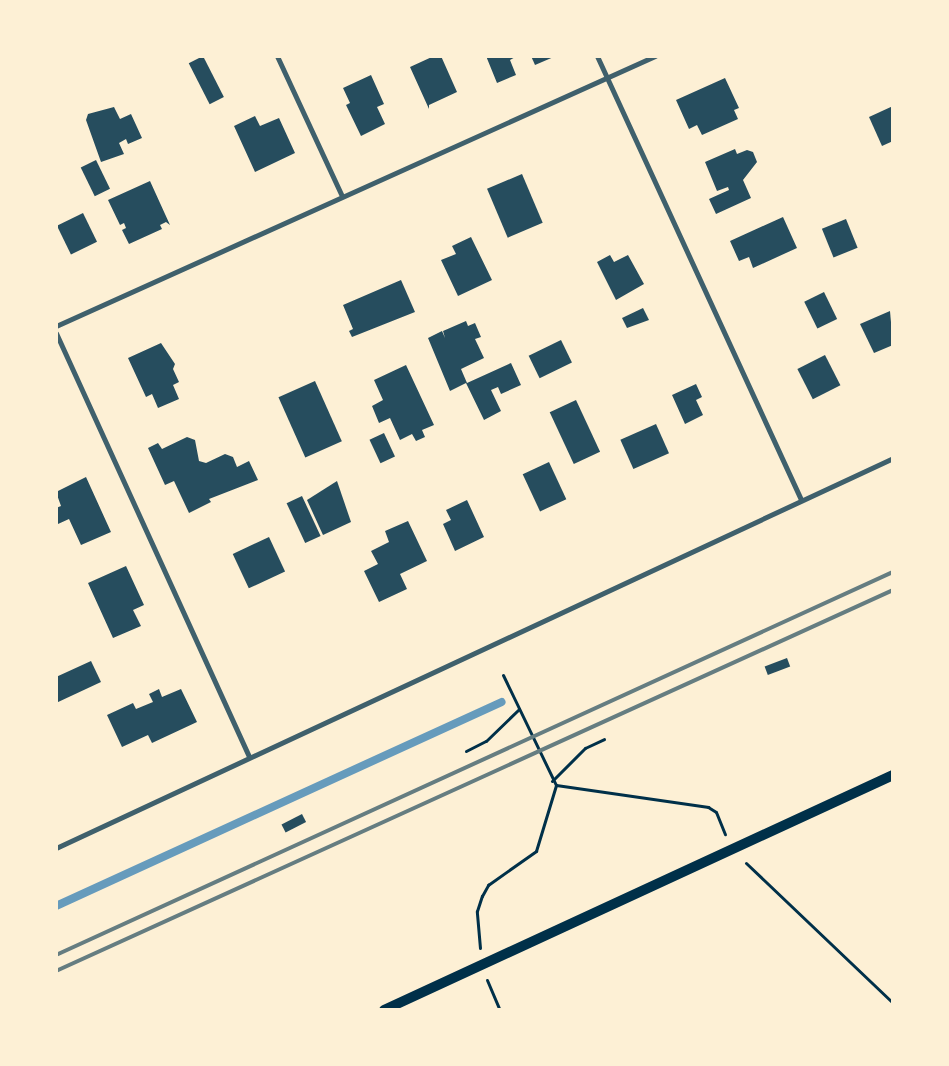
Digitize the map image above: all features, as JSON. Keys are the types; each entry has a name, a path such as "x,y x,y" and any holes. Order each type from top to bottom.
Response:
{"main road":[{"path":"384,1010 893,775"}],"street":[{"path":"277,56 342,196"},
{"path":"597,56 801,499"},
{"path":"56,326 655,56"},
{"path":"56,333 249,756"},
{"path":"56,848 249,756 893,458"}],"path":[{"path":"503,675 552,781 556,785 708,806 716,812 732,849 893,1003"},
{"path":"466,751 486,741 519,709"},
{"path":"552,781 585,748 604,739"},
{"path":"500,1010 481,964 477,911 488,885 536,851 556,785"}],"building":[{"path":"203,56 224,97 210,104 189,63"},
{"path":"434,56 441,56 457,92 429,105 429,109 410,67"},
{"path":"486,56 517,56 510,60 516,75 497,83"},
{"path":"531,56 556,56 535,65"},
{"path":"371,75 384,104 377,107 385,124 361,136 346,105 350,103 343,88"},
{"path":"725,78 739,108 734,110 738,119 702,135 697,125 689,129 676,100"},
{"path":"893,106 893,141 882,146 869,117"},
{"path":"114,107 120,119 131,114 142,138 128,144 126,139 119,143 124,154 101,162 86,120 88,114"},
{"path":"255,116 260,126 279,118 295,153 255,172 234,126"},
{"path":"735,149 737,154 747,150 753,152 757,162 743,180 751,198 716,214 709,199 729,190 728,187 717,191 705,162"},
{"path":"96,160 110,189 95,196 81,167"},
{"path":"522,174 543,223 508,238 487,189"},
{"path":"150,181 170,225 166,222 160,225 162,229 129,244 122,230 126,228 124,223 120,225 108,200"},
{"path":"83,213 97,242 71,254 57,226"},
{"path":"783,217 797,248 753,268 749,257 739,261 730,241"},
{"path":"846,219 858,248 834,257 822,229"},
{"path":"471,237 492,280 458,296 441,260 456,254 452,246"},
{"path":"610,255 614,262 628,255 644,284 616,300 597,262"},
{"path":"401,280 415,312 352,337 349,331 353,329 343,305"},
{"path":"824,292 837,319 817,329 804,302"},
{"path":"643,308 649,320 627,328 622,318"},
{"path":"890,311 893,345 874,353 860,324"},
{"path":"466,321 468,326 475,323 481,337 475,339 484,358 461,369 467,383 511,363 521,385 501,394 498,387 491,390 501,411 484,420 466,383 450,391 428,338 442,331 445,338 443,331"},
{"path":"561,340 572,362 540,378 529,356"},
{"path":"161,343 175,364 173,369 179,382 173,385 179,399 158,408 152,394 146,397 128,358"},
{"path":"825,355 840,385 813,399 797,369"},
{"path":"406,365 434,425 422,430 425,437 416,441 412,434 400,440 390,418 379,423 372,406 383,400 374,380"},
{"path":"315,381 342,441 305,458 278,397"},
{"path":"696,384 702,397 696,400 703,415 685,424 672,395"},
{"path":"576,400 600,452 574,464 550,412"},
{"path":"656,424 669,453 633,469 620,440"},
{"path":"384,433 395,457 380,463 369,440"},
{"path":"187,437 195,440 199,461 206,463 225,454 233,457 237,467 249,461 258,480 209,499 211,502 189,513 174,481 165,485 148,448 158,443 162,449"},
{"path":"549,462 566,499 540,511 523,474"},
{"path":"86,477 111,532 81,545 69,519 58,524 56,508 61,506 56,492"},
{"path":"337,481 351,522 323,535 307,500"},
{"path":"302,496 321,536 305,543 287,503"},
{"path":"467,500 484,537 455,551 443,524 451,520 446,510"},
{"path":"408,521 427,561 400,574 407,589 379,602 364,571 378,564 371,551 389,542 385,531"},
{"path":"269,537 285,571 249,588 233,554"},
{"path":"126,566 144,605 133,610 141,626 113,638 88,583"},
{"path":"787,658 790,666 768,675 765,667"},
{"path":"91,661 101,682 56,703 56,677"},
{"path":"159,689 162,697 181,689 197,722 152,743 148,735 122,747 107,715 133,703 136,709 153,702 149,694"},
{"path":"302,814 306,822 286,832 282,824"}],"waterway":[{"path":"56,906 502,702"}],"railway":[{"path":"56,955 893,572"},
{"path":"56,971 893,590"}]}
